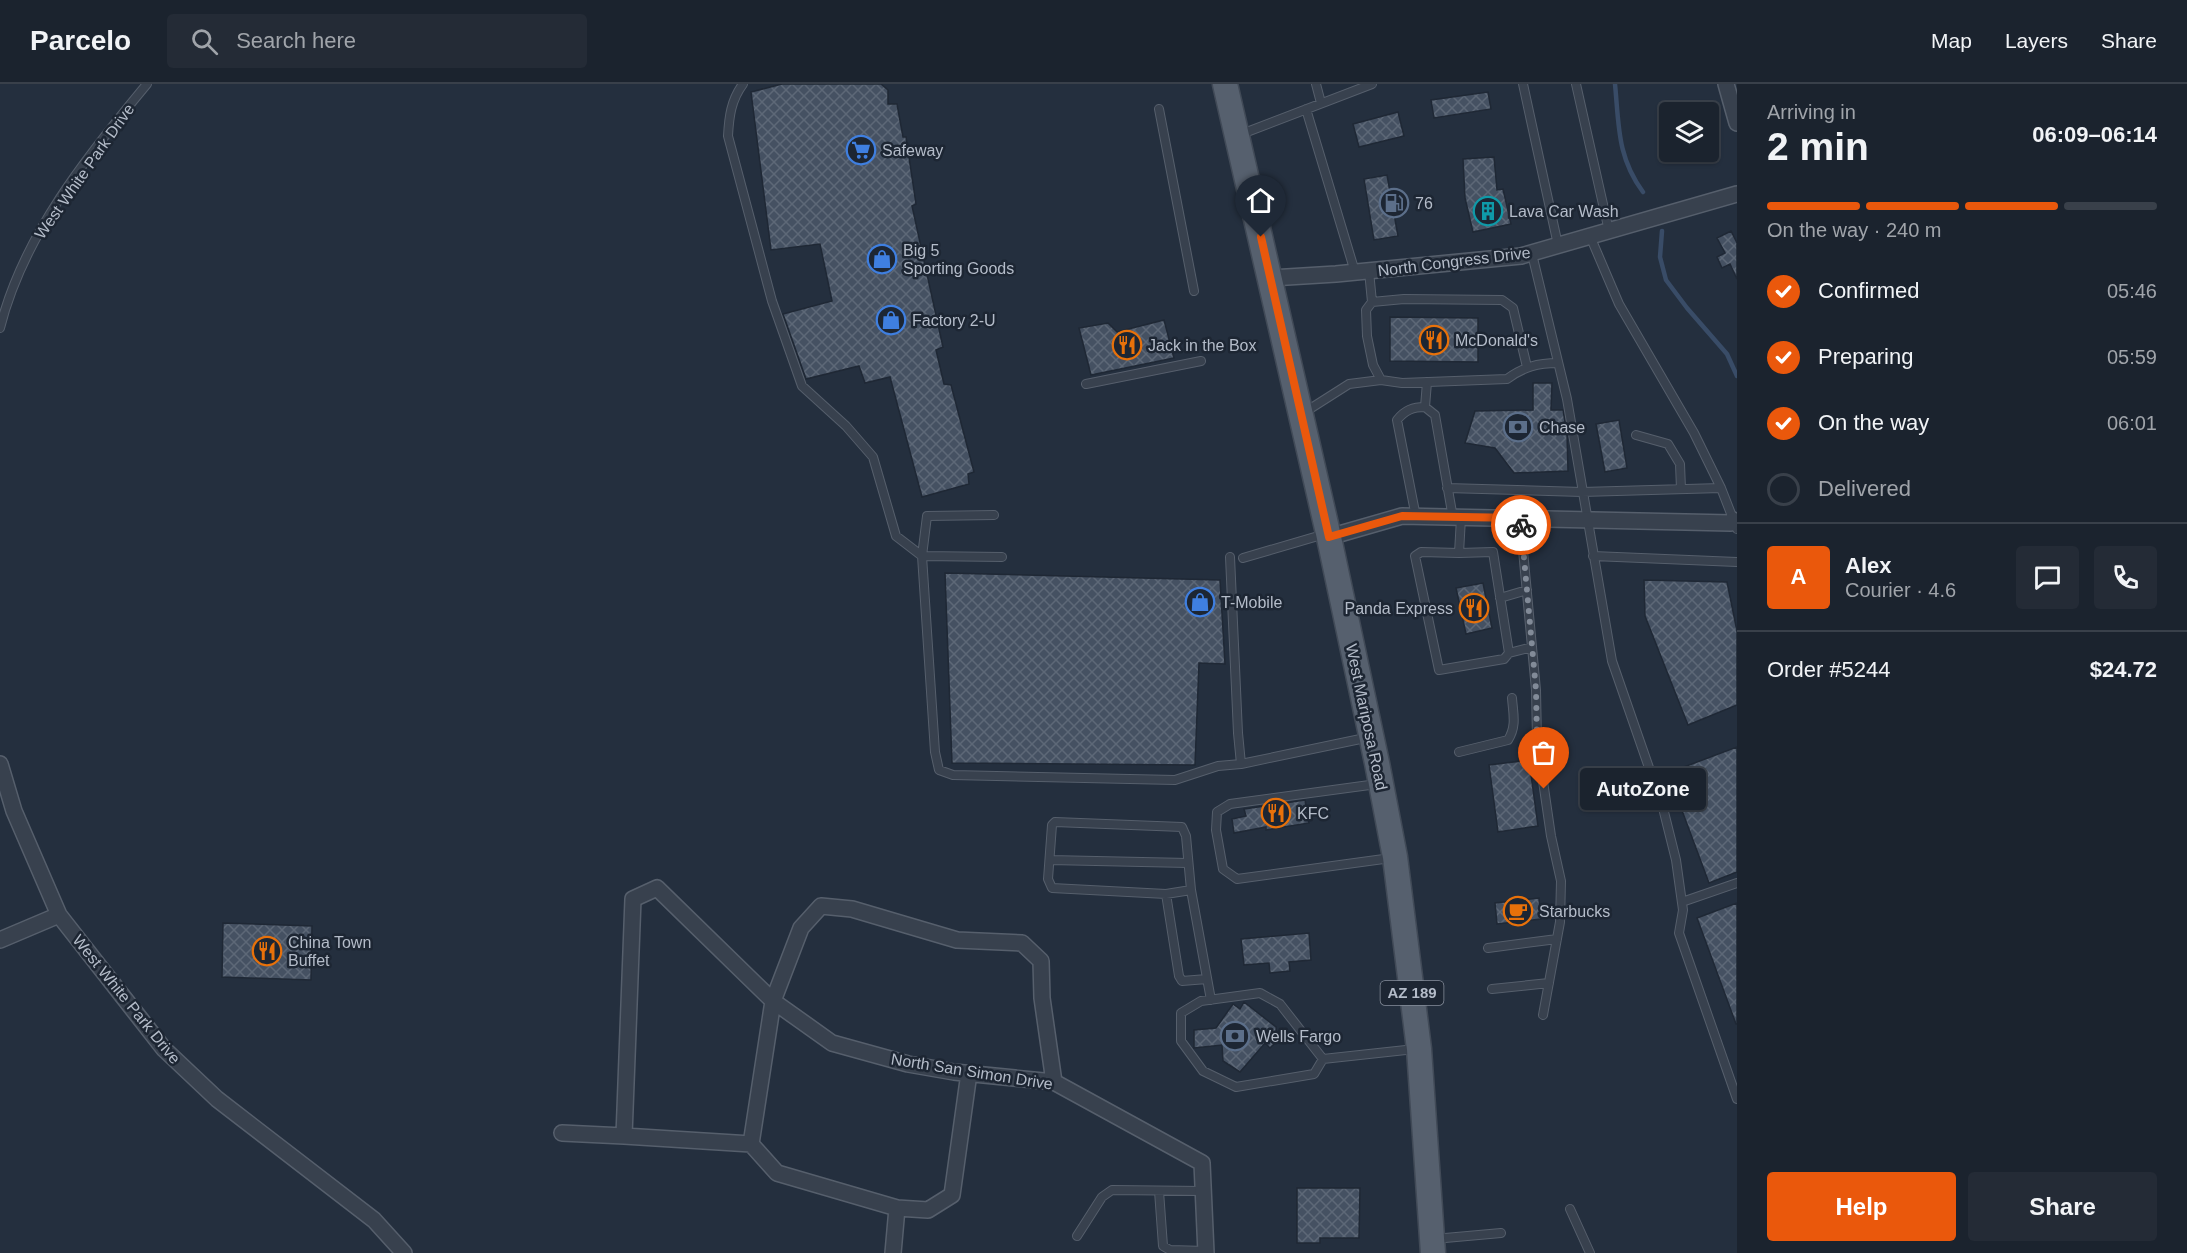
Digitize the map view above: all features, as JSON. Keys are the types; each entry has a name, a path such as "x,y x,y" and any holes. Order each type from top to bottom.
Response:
{"main road":[{"name":"West Mariposa Road","path":"1225,84 1328,535 1395,857 1419,1048 1433,1246"}],"street":[{"path":"1726,84 1737,123"},
{"name":"North Congress Drive","path":"1271,278 1362,272 1532,254 1737,194"},
{"path":"1328,535 1402,516 1731,523 1735,525"},
{"name":"West White Park Drive","path":"0,765 14,811 59,915 164,1050 217,1099 374,1220 404,1253"},
{"name":"North San Simon Drive","path":"624,1136 633,899 657,888 773,1001 832,1043 908,1064 1054,1082 1202,1163 1203,1191"},
{"path":"751,1144 773,1001 801,928 821,906 852,909 957,940 1022,943 1041,961 1042,998 1054,1082"},
{"path":"0,940 59,915"},
{"path":"562,1133 751,1144 777,1173 897,1208 928,1210 952,1195 969,1073"},
{"path":"1203,1191 1206,1252"},
{"path":"893,1253 897,1208"}],"lane":[{"name":"West White Park Drive","path":"0,328 5,308 37,234 77,176 147,84"},
{"path":"743,84 736,93 729,115 728,136 772,301 802,386 846,426 873,457 896,536 922,556 1002,557"},
{"path":"1316,84 1321,104"},
{"path":"1238,136 1372,84"},
{"path":"1523,84 1558,245"},
{"path":"1576,84 1609,231"},
{"path":"1159,109 1194,291"},
{"path":"1306,110 1372,302"},
{"path":"1590,236 1619,304 1694,433 1721,488 1735,525"},
{"path":"1532,254 1567,399 1612,661 1663,808 1676,860 1683,910 1679,933 1737,1099"},
{"path":"1381,380 1373,365 1367,336 1366,310 1372,302 1404,299 1502,300 1513,309 1527,367"},
{"path":"1086,384 1201,361"},
{"path":"1301,415 1349,384 1381,380 1402,383 1507,379 1520,369 1540,363 1558,363"},
{"path":"1425,407 1427,382"},
{"path":"1416,517 1397,420 1403,413 1414,407 1425,407 1435,415 1447,488 1457,518 1459,554"},
{"path":"1636,435 1668,444 1680,464 1681,489"},
{"path":"1447,488 1582,492 1721,488"},
{"path":"994,515 927,516 922,556 935,752 939,770 954,776 1175,780 1218,766 1241,764 1371,736"},
{"path":"1520,518 1532,647 1537,740 1551,836 1561,881 1560,922 1543,1015"},
{"path":"1243,558 1328,535"},
{"path":"1509,653 1493,552 1459,554 1421,552 1415,556 1439,670 1504,659 1509,653 1532,647"},
{"path":"1593,556 1737,562"},
{"path":"1230,558 1241,764"},
{"path":"1500,598 1527,590"},
{"path":"1459,752 1508,740 1515,722 1512,698"},
{"path":"1381,784 1230,804 1217,813 1216,830 1223,869 1237,879 1395,857"},
{"path":"1191,890 1166,894 1052,888 1048,879 1052,825 1055,822 1182,827 1186,836 1191,890 1211,1000"},
{"path":"1050,860 1188,863"},
{"path":"1682,902 1737,883"},
{"path":"1166,894 1179,976 1182,981 1207,978"},
{"path":"1488,948 1557,939"},
{"path":"1492,990 1549,983"},
{"path":"1260,993 1280,1004 1323,1059 1314,1074 1236,1087 1203,1071 1181,1041 1181,1013 1201,1001 1260,993"},
{"path":"1323,1059 1419,1048"},
{"path":"1077,1236 1102,1197 1112,1190 1203,1191"},
{"path":"1159,1191 1163,1246 1170,1250 1206,1252"},
{"path":"1570,1209 1590,1253"},
{"path":"1433,1246 1501,1233"}],"building":[{"path":"782,84 881,84 888,90 888,104 897,104 903,137 906,137 916,204 912,206 943,347 936,350 944,384 951,385 974,472 968,474 969,484 922,497 890,377 865,383 859,366 806,379 783,314 832,301 820,244 771,250 751,92"},
{"path":"1488,92 1491,109 1434,118 1431,100"},
{"path":"1398,112 1404,136 1359,147 1353,124"},
{"path":"1494,157 1497,190 1503,189 1511,224 1473,232 1465,198 1463,159"},
{"path":"1387,175 1398,236 1374,240 1364,179"},
{"path":"1731,231 1737,243 1737,279 1730,264 1722,268 1717,257 1725,253 1717,238"},
{"path":"1390,317 1478,318 1478,362 1390,361"},
{"name":"Jack in the Box","path":"1164,320 1174,358 1091,375 1079,328 1108,323 1117,332"},
{"name":"Chase","path":"1533,383 1552,383 1551,410 1563,410 1567,434 1568,471 1514,473 1495,448 1465,443 1475,411 1533,410"},
{"path":"1619,420 1627,468 1605,472 1596,424"},
{"path":"945,573 1220,580 1225,664 1199,663 1195,765 952,763"},
{"path":"1644,580 1727,582 1737,631 1737,705 1688,725 1645,616"},
{"name":"Panda Express","path":"1483,583 1492,628 1466,634 1456,588"},
{"path":"1737,747 1737,872 1709,883 1668,773"},
{"path":"1529,760 1538,826 1498,832 1489,765"},
{"name":"KFC","path":"1305,800 1309,823 1234,833 1232,819 1246,816 1244,809"},
{"name":"Starbucks","path":"1539,898 1541,919 1497,924 1495,903"},
{"path":"1737,903 1737,1024 1736,1024 1697,918"},
{"name":"China Town Buffet","path":"223,923 312,926 311,980 222,977"},
{"path":"1309,933 1311,960 1289,962 1290,971 1270,973 1269,963 1244,965 1241,939"},
{"name":"Wells Fargo","path":"1244,1002 1276,1027 1277,1041 1270,1048 1265,1043 1240,1072 1223,1061 1222,1045 1194,1048 1194,1030 1216,1028 1233,1004 1240,1009"},
{"path":"1297,1188 1360,1188 1359,1238 1320,1238 1320,1243 1297,1243"}],"waterway":[{"path":"1615,84 1624,153 1634,179 1643,192"},
{"path":"1662,231 1660,257 1666,280 1727,354 1737,376"}],"way so far":[{"path":"1521,525 1536,690 1537,740 1544,789"}],"place":[{"name":"Safeway","path":"861,150"},
{"name":"76","path":"1394,203"},
{"name":"Lava Car Wash","path":"1488,211"},
{"name":"Big 5 Sporting Goods","path":"882,259"},
{"name":"Factory 2-U","path":"891,320"},
{"name":"McDonald's","path":"1434,340"},
{"name":"Jack in the Box","path":"1127,345"},
{"name":"Chase","path":"1518,427"},
{"name":"T-Mobile","path":"1200,602"},
{"name":"Panda Express","path":"1474,608"},
{"name":"AutoZone","path":"1544,789"},
{"name":"KFC","path":"1276,813"},
{"name":"Starbucks","path":"1518,911"},
{"name":"China Town Buffet","path":"267,951"},
{"name":"Wells Fargo","path":"1235,1036"}],"route":[{"path":"1261,237 1329,537 1402,516 1520,518 1521,525"}]}
